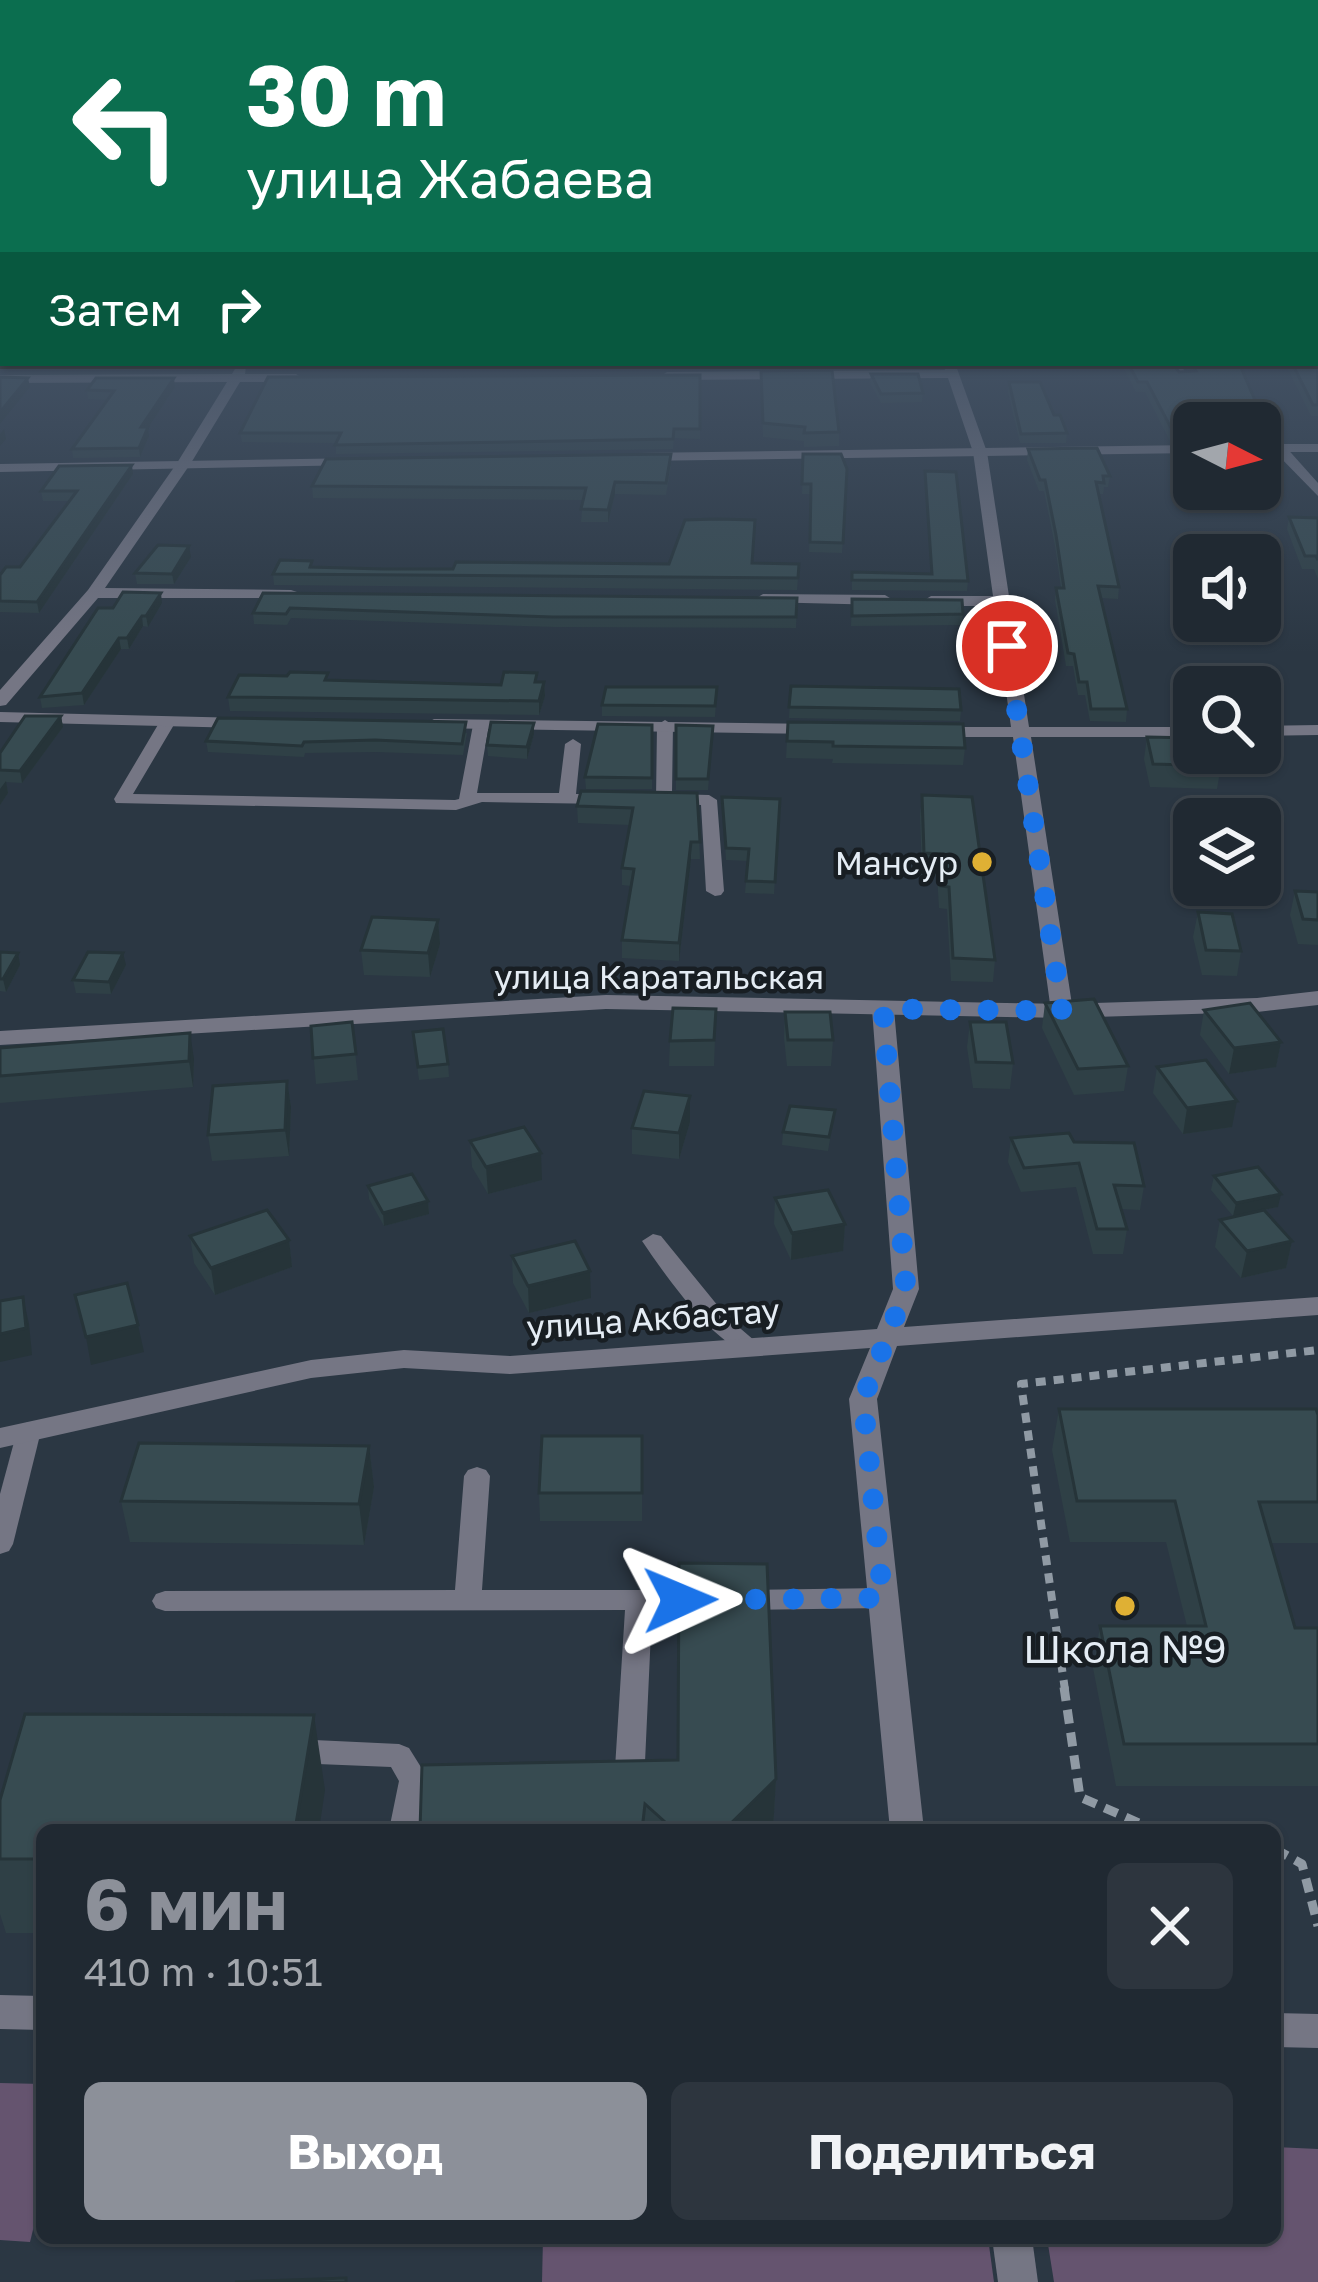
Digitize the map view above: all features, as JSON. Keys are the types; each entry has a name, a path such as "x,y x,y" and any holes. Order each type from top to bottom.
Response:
{"street":[{"path":"0,701 94,593 199,439"},
{"path":"976,439 1062,1011"},
{"path":"1281,448 1318,448"},
{"path":"629,457 1173,449"},
{"path":"1281,450 1318,492"},
{"path":"0,468 371,461"},
{"path":"94,593 309,595"},
{"path":"739,599 1001,602"},
{"path":"0,716 256,724"},
{"path":"413,724 831,730"},
{"path":"1281,731 1318,730"},
{"path":"902,731 1173,732"},
{"name":"улица Каратальская","path":"0,1038 606,1002 1062,1011 1257,1005 1318,998"},
{"path":"883,1009 906,1289 863,1399 906,1824"},
{"name":"улица Акбастау","path":"0,1438 311,1369 404,1359 511,1365 1318,1306"},
{"path":"0,2012 36,2013"},
{"path":"1281,2030 1318,2031"},
{"path":"1013,2244 1018,2282"}],"lane":[{"path":"166,723 122,800 456,805 481,796 709,800 715,891"},
{"path":"467,801 481,724"},
{"path":"645,799 665,725"},
{"path":"567,798 573,744"},
{"path":"653,1241 719,1323 750,1347"},
{"path":"0,1544 29,1431"},
{"path":"467,1601 477,1476"},
{"path":"165,1601 883,1598"},
{"path":"629,1784 639,1601"},
{"path":"256,1750 399,1756 414,1780 405,1824"}],"path":[{"path":"1141,1824 1080,1797 1021,1384 1318,1350"},
{"path":"1281,1852 1302,1864 1318,1926"}],"shaded area":[{"path":"0,2083 36,2084 36,2218 30,2242 0,2240"},
{"path":"1281,2147 1318,2149 1318,2282 1054,2282 1048,2244 1281,2244"},
{"path":"543,2244 989,2244 994,2282 542,2282"}],"building":[{"path":"79,439 143,439 139,448 72,449"},
{"path":"338,439 645,439 335,445"},
{"path":"1097,448 1110,476 1103,476 1104,483 1096,482 1119,587 1098,586 1127,709 1091,709 1087,682 1079,682 1074,654 1068,653 1056,588 1064,588 1045,480 1040,480 1028,449"},
{"path":"671,454 666,483 615,482 608,510 581,509 586,488 312,486 326,459"},
{"path":"803,454 841,454 847,469 843,543 810,542 811,484 802,484"},
{"path":"132,465 37,602 0,601 0,575 6,567 20,567 77,491 41,491 59,466"},
{"path":"925,471 956,472 968,581 852,580 852,572 932,574"},
{"path":"1289,517 1318,518 1318,560 1305,556"},
{"path":"685,520 755,520 752,563 799,564 798,578 273,574 280,560 312,561 310,567 383,569 453,569 456,562 669,564"},
{"path":"158,545 189,546 172,574 135,573"},
{"path":"123,592 161,593 127,638 119,638 82,693 40,697 98,608 113,608"},
{"path":"263,593 797,598 796,617 553,617 290,608 286,614 253,613"},
{"path":"852,599 962,600 963,614 852,616"},
{"path":"290,672 328,673 325,680 501,685 504,672 537,673 535,682 544,682 539,701 228,697 239,675 287,676"},
{"path":"791,686 959,689 961,710 789,707"},
{"path":"606,687 717,687 715,706 602,705"},
{"path":"25,716 61,716 20,771 0,770 0,753"},
{"path":"218,718 466,722 462,744 375,740 304,742 302,746 206,741"},
{"path":"491,722 534,723 527,747 487,745"},
{"path":"788,722 963,724 965,748 787,741"},
{"path":"598,724 652,725 652,778 585,777"},
{"path":"676,725 713,726 708,779 676,779"},
{"path":"1147,737 1173,738 1173,765 1153,764"},
{"path":"581,791 697,793 700,842 691,842 679,943 622,940 634,869 622,868 633,808 577,806"},
{"path":"922,795 972,797 995,960 953,958 949,887 941,886 939,854 924,853"},
{"path":"722,797 780,799 775,882 746,881 749,849 726,848"},
{"path":"1295,891 1318,892 1318,920 1303,919"},
{"path":"1198,912 1232,914 1241,951 1206,950"},
{"path":"372,917 438,920 428,953 361,950"},
{"path":"0,952 18,953 3,979 0,979"},
{"path":"88,952 123,953 109,982 73,980"},
{"path":"1094,999 1128,1066 1078,1069 1045,1003"},
{"path":"1250,1003 1281,1042 1234,1048 1204,1010"},
{"path":"673,1008 716,1009 714,1040 670,1041"},
{"path":"785,1012 830,1012 833,1040 788,1040"},
{"path":"352,1022 356,1054 313,1058 311,1026"},
{"path":"970,1022 1006,1022 1013,1063 976,1062"},
{"path":"443,1029 448,1064 418,1067 413,1032"},
{"path":"190,1033 189,1061 0,1076 0,1048"},
{"path":"1206,1060 1237,1101 1187,1108 1157,1067"},
{"path":"287,1081 285,1130 208,1135 213,1086"},
{"path":"644,1091 690,1096 679,1133 632,1128"},
{"path":"790,1106 835,1110 829,1137 783,1132"},
{"path":"524,1127 541,1153 486,1167 470,1141"},
{"path":"1069,1133 1074,1142 1134,1143 1144,1186 1114,1185 1127,1229 1097,1229 1079,1163 1024,1168 1011,1138"},
{"path":"1258,1167 1281,1194 1236,1203 1214,1176"},
{"path":"412,1174 428,1201 383,1213 368,1186"},
{"path":"828,1190 845,1224 792,1233 775,1198"},
{"path":"267,1210 289,1240 211,1268 190,1236"},
{"path":"1264,1210 1292,1241 1247,1251 1220,1220"},
{"path":"575,1241 590,1271 528,1286 512,1256"},
{"path":"127,1283 138,1325 86,1337 75,1295"},
{"path":"23,1297 26,1328 0,1334 0,1301"},
{"path":"1059,1409 1316,1409 1318,1502 1259,1502 1295,1628 1318,1628 1318,1744 1124,1744 1100,1626 1206,1626 1175,1501 1077,1501"},
{"path":"542,1436 642,1436 642,1493 539,1493"},
{"path":"139,1443 369,1446 359,1504 121,1501"},
{"path":"679,1563 767,1564 776,1779 730,1824 667,1824 645,1804 643,1824 420,1824 422,1765 678,1760"},
{"path":"25,1714 314,1715 296,1824 36,1824 36,1859 0,1859 0,1800"},
{"path":"346,2278 346,2282 235,2282"}],"place":[{"name":"Мансур","path":"982,862"},
{"name":"Школа №9","path":"1125,1606"}],"route":[{"path":"680,1600 883,1598 863,1399 906,1289 883,1009 1062,1011 1007,646"}]}
